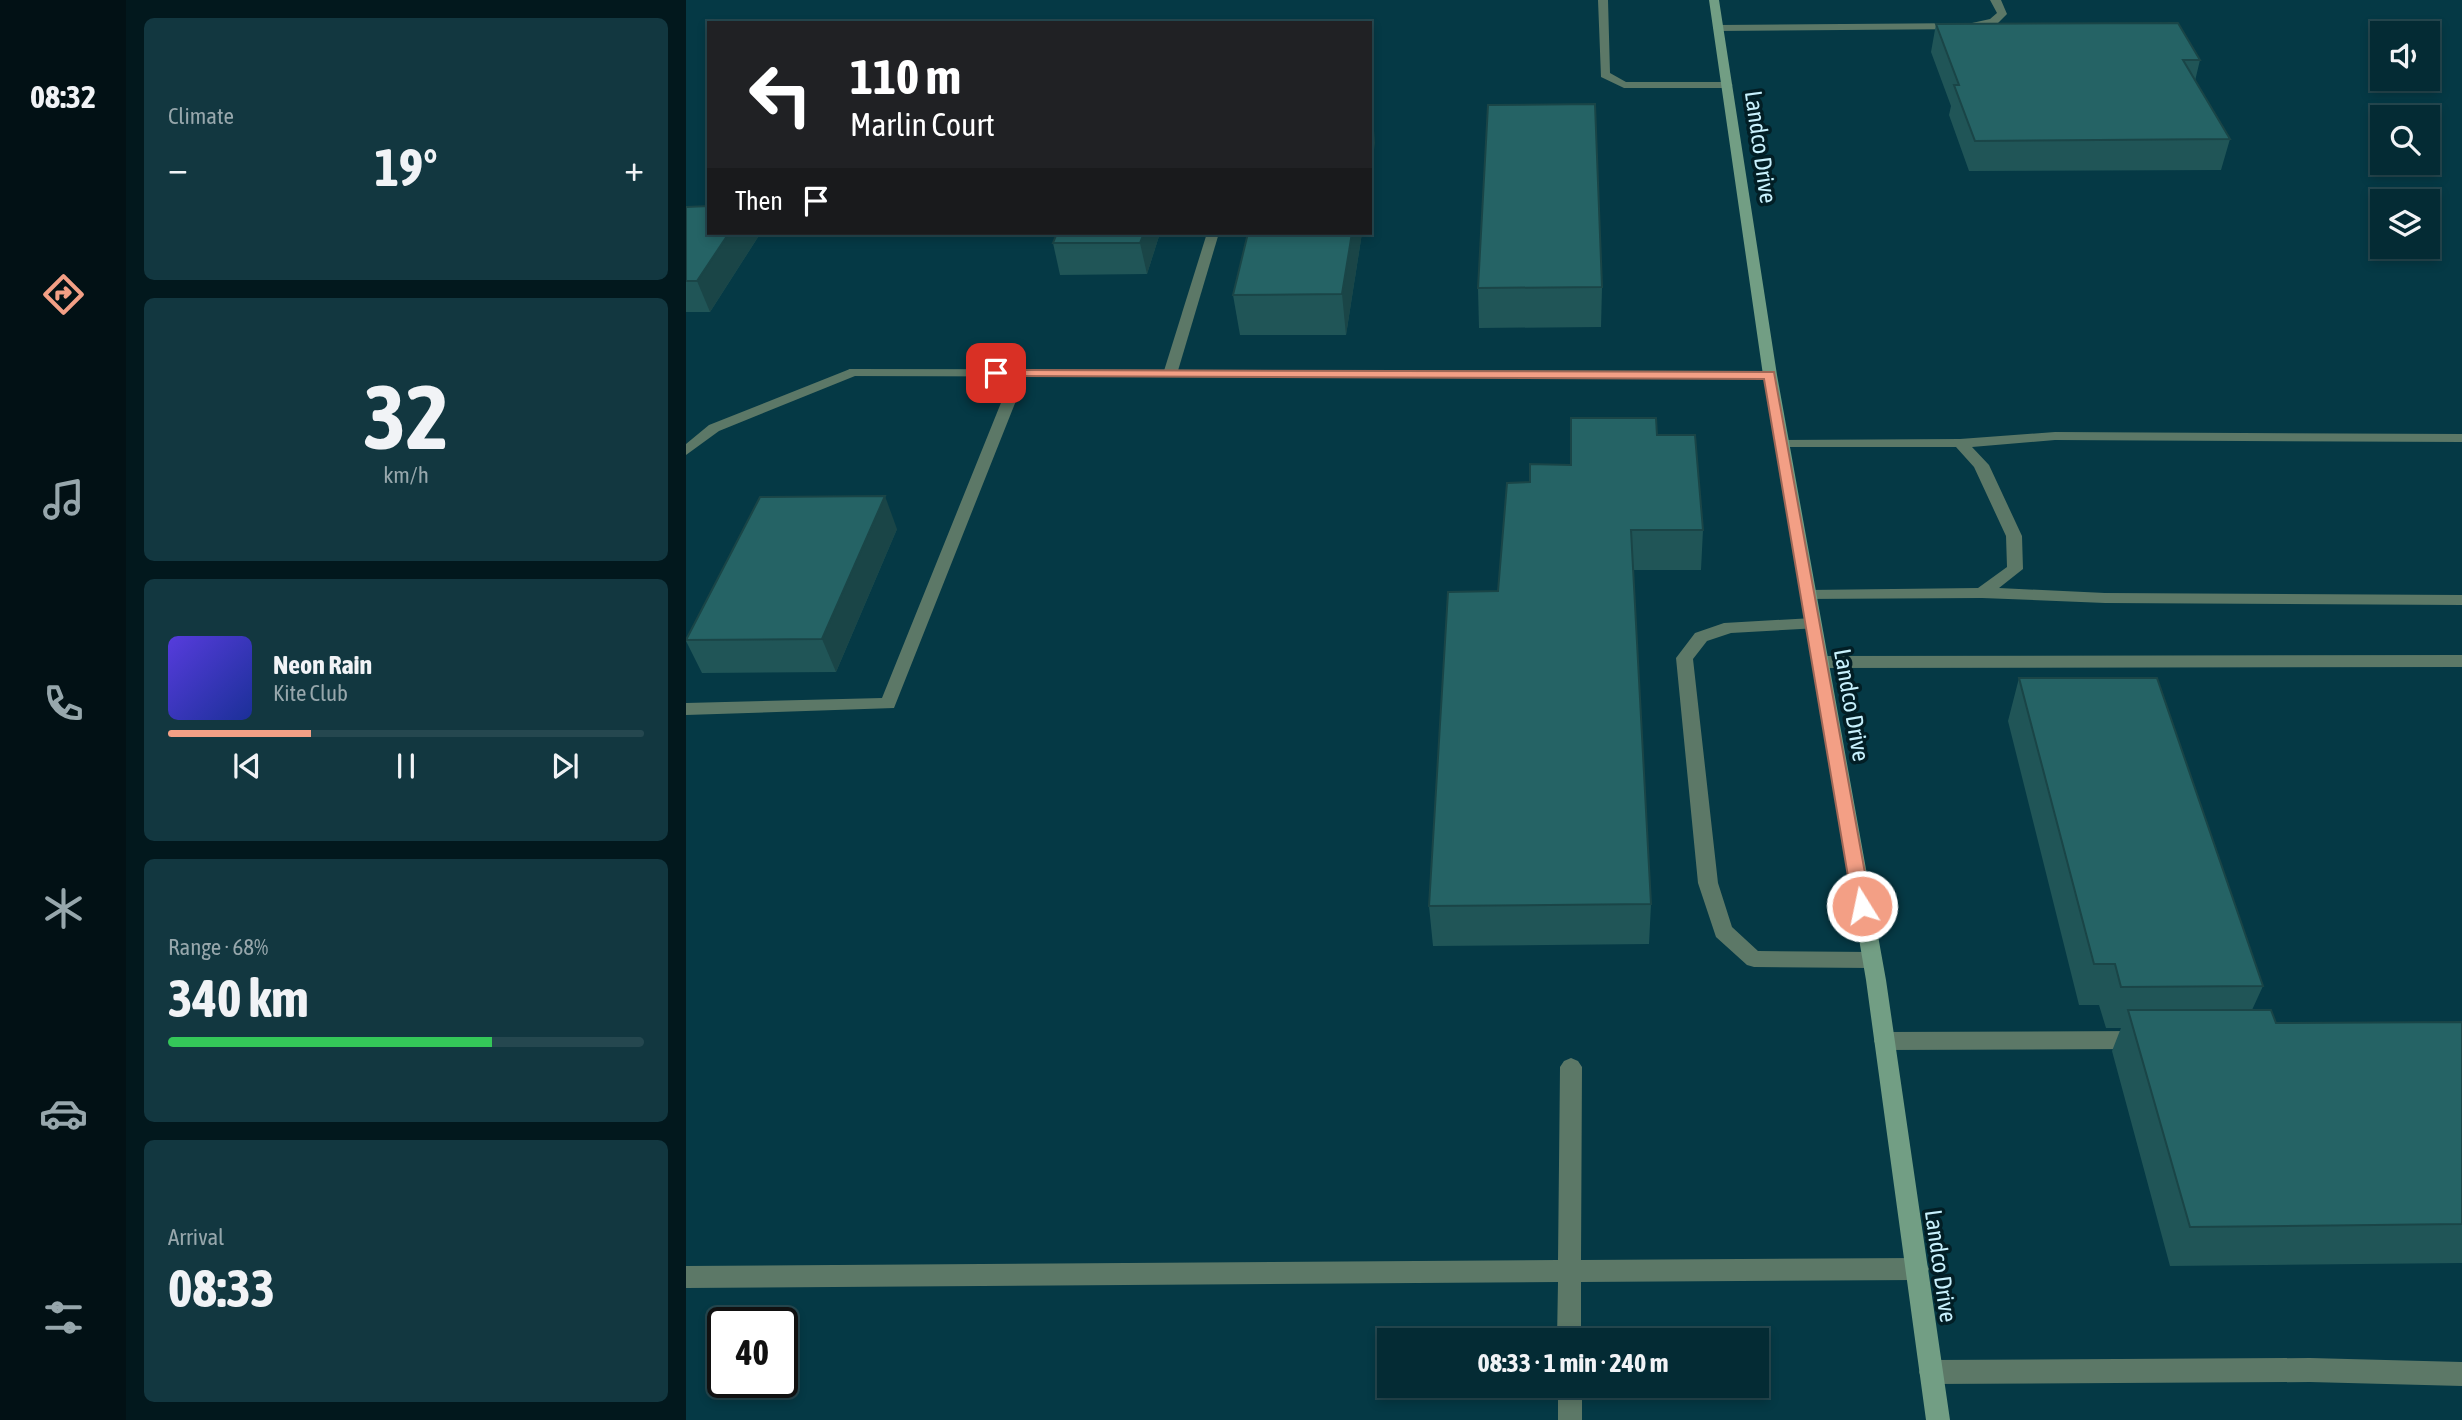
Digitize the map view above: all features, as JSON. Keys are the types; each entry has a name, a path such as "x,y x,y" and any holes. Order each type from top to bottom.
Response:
{"street":[{"path":"1603,0 1605,75 1624,85 1727,85"},
{"name":"Landco Drive","path":"1714,0 1770,375 1884,1041 1938,1420"},
{"path":"1718,28 1972,26 1993,22 2002,14 1995,0"},
{"path":"1170,374 1212,235"},
{"path":"686,452 714,428 850,373 1770,375"},
{"path":"686,709 888,704 1020,373"},
{"path":"1782,443 1960,443 2055,436 2462,438"},
{"path":"1960,443 1981,465 2014,536 2015,569 1982,593"},
{"path":"1808,594 1982,593 2105,598 2462,600"},
{"path":"1813,624 1730,627 1701,636 1684,658 1708,883 1723,931 1754,959 1871,960"},
{"path":"1820,662 2462,661"},
{"path":"1884,1041 2158,1040"},
{"path":"1569,1328 1571,1067"},
{"path":"686,1277 1917,1269"},
{"path":"1931,1372 2310,1370 2462,1374"},
{"path":"1570,1398 1570,1420"}],"building":[{"path":"2178,23 2200,60 2183,60 2230,139 1975,141 1954,85 1959,85 1936,24"},
{"path":"1595,104 1602,287 1478,288 1488,105"},
{"path":"707,206 707,235 728,235 697,281 686,281 686,207"},
{"path":"1056,235 1143,235 1140,243 1053,243"},
{"path":"1248,235 1352,235 1342,294 1233,295"},
{"path":"1571,418 1656,418 1657,435 1695,435 1703,530 1631,530 1651,904 1429,906 1448,592 1498,591 1507,483 1530,482 1530,464 1571,465"},
{"path":"885,496 822,639 686,640 760,497"},
{"path":"2019,678 2157,678 2263,986 2121,987 2115,964 2094,964"},
{"path":"2128,1010 2271,1010 2276,1023 2462,1022 2462,1224 2190,1227"}],"route":[{"path":"996,373 1770,375 1862,906"}]}
